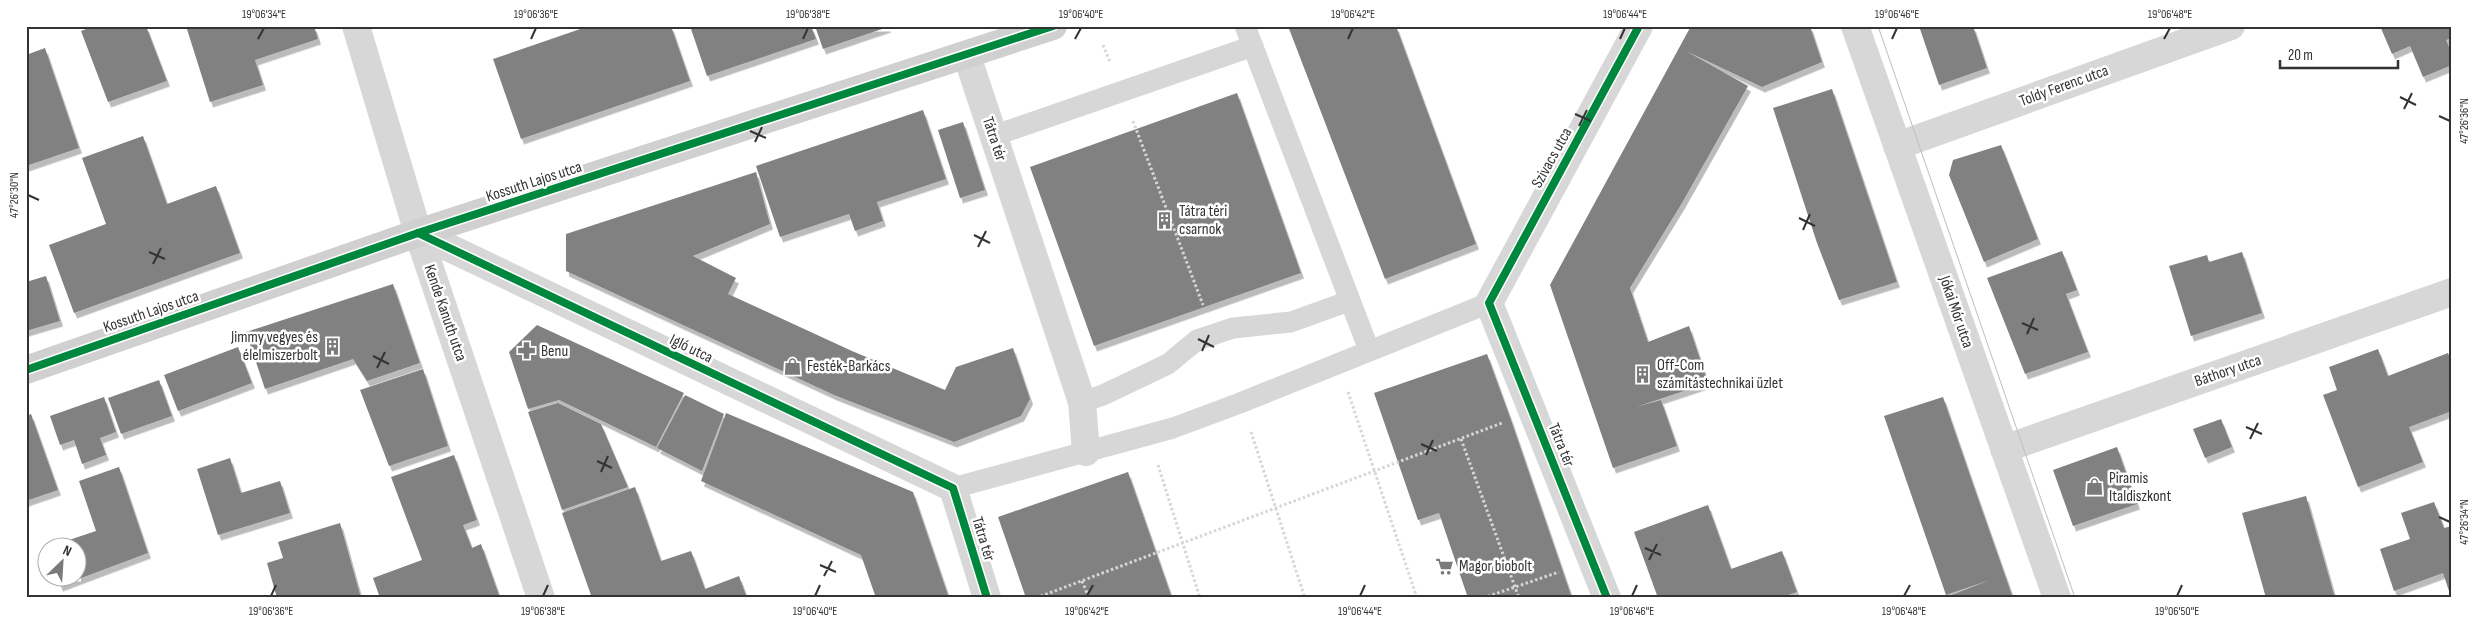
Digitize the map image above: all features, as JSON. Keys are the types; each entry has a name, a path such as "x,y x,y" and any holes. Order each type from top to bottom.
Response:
{"street":[{"name":"Kende Kanuth utca","path":"356,26 418,233 541,598"},
{"name":"Kossuth Lajos utca","path":"26,370 418,233 967,56 1053,26"},
{"name":"Szivacs utca","path":"1489,303 1640,26"},
{"name":"Jókai Mór utca","path":"1855,26 2057,598"},
{"name":"Toldy Ferenc utca","path":"1898,146 2231,26"},
{"name":"Tátra tér","path":"967,56 1082,402 1086,452"},
{"name":"Igló utca","path":"418,233 953,488"},
{"name":"Báthory utca","path":"2004,449 2452,292"},
{"name":"Tátra tér","path":"1489,303 1607,598"},
{"name":"Tátra tér","path":"953,488 987,598"}],"lane":[{"path":"993,136 1249,36 1348,301 1369,350"},
{"path":"1082,402 1103,395 1168,364 1197,340 1233,328 1290,322 1348,301"},
{"path":"953,488 1173,428 1294,382 1489,303"}],"path":[{"path":"1136,129 1204,307"},
{"path":"1036,598 1532,411"},
{"path":"1357,417 1417,598"},
{"path":"1461,439 1519,598"},
{"path":"1258,449 1305,598"},
{"path":"1163,480 1200,598"},
{"path":"1484,598 1592,559"},
{"path":"1082,581 1088,598"}],"building":[{"path":"94,26 146,26 167,81 108,102 81,31"},
{"path":"186,26 314,26 318,39 255,60 263,85 210,102"},
{"path":"589,26 671,26 690,81 521,139 493,59"},
{"path":"690,26 811,26 816,39 707,76"},
{"path":"815,26 888,26 888,27 823,49"},
{"path":"1288,26 1396,26 1476,244 1385,279"},
{"path":"1691,26 1810,26 1822,62 1762,87 1686,51 1748,86 1682,203 1630,288 1648,342 1689,326 1708,383 1636,407 1661,400 1677,446 1613,468 1550,285"},
{"path":"1919,26 1973,26 1987,68 1939,85"},
{"path":"2380,26 2452,26 2452,38 2446,40 2452,54 2452,65 2423,77 2410,46 2392,54"},
{"path":"45,48 79,148 26,166 26,55"},
{"path":"1832,89 1897,282 1839,300 1817,243 1773,108"},
{"name":"Tátra téri csarnok","path":"1237,93 1301,273 1094,346 1030,167"},
{"path":"923,110 946,179 877,202 883,221 855,231 849,214 780,237 756,166"},
{"path":"963,122 985,190 960,198 938,130"},
{"path":"143,136 167,204 216,186 240,253 74,313 49,245 106,224 82,158"},
{"path":"2001,145 2038,239 1984,262 1949,175 1953,160"},
{"path":"756,172 770,224 693,256 736,278 728,294 852,351 945,390 956,367 1013,348 1030,399 1021,416 954,442 834,395 566,271 566,234"},
{"path":"2062,251 2077,290 2066,294 2088,352 2025,374 1987,278"},
{"path":"2242,252 2262,313 2191,336 2169,266 2207,255 2209,262"},
{"path":"46,276 60,321 26,331 26,282"},
{"name":"Jimmy vegyes és élelmiszerbolt","path":"393,284 420,363 367,381 353,359 265,389 246,332"},
{"path":"537,325 684,393 656,447 559,400 528,409 509,352"},
{"path":"238,347 252,383 178,411 164,375"},
{"path":"2378,349 2388,376 2448,353 2452,363 2452,411 2409,427 2423,462 2358,487 2323,395 2337,390 2329,367"},
{"path":"1487,354 1572,598 1468,598 1439,513 1418,520 1374,393"},
{"path":"423,369 448,446 389,466 360,390"},
{"path":"159,380 172,416 121,434 108,398"},
{"path":"685,395 724,414 702,471 657,448"},
{"path":"104,397 116,432 100,438 106,455 82,464 74,440 60,445 50,416"},
{"path":"1943,397 2013,598 1944,598 1990,580 1946,595 1884,416"},
{"path":"558,403 601,424 628,487 562,510 528,412"},
{"path":"726,413 913,492 949,598 876,598 861,555 701,481"},
{"path":"31,414 58,490 26,501 26,416"},
{"path":"2221,419 2232,447 2205,458 2193,429"},
{"name":"Piramis Italdiszkont","path":"2117,447 2137,504 2073,526 2053,470"},
{"path":"454,455 477,520 463,525 472,548 481,544 500,598 380,598 373,578 422,560 391,477"},
{"path":"230,458 241,493 280,481 290,513 218,535 197,469"},
{"path":"119,467 148,553 88,576 88,536 81,536 96,531 79,481"},
{"path":"1128,472 1172,598 1026,598 998,517"},
{"path":"635,487 661,561 691,551 705,589 739,576 747,598 592,598 562,513"},
{"path":"2306,496 2335,598 2266,598 2242,513"},
{"path":"2434,502 2444,528 2452,526 2452,593 2450,594 2443,573 2394,591 2380,549 2410,539 2401,513"},
{"path":"1708,505 1731,569 1782,551 1797,592 1780,598 1658,598 1634,532"},
{"path":"340,523 361,598 277,598 267,563 283,558 278,542"}],"tram line":[{"path":"1878,26 2075,598"}],"cycle path":[{"path":"26,370 418,233 1053,26"},
{"path":"1607,598 1489,303 1639,26"},
{"path":"418,233 953,488 987,598"}],"place":[{"name":"Tátra téri csarnok","path":"1165,220"},
{"name":"Jimmy vegyes és élelmiszerbolt","path":"332,346"},
{"name":"Benu","path":"527,351"},
{"name":"Festék-Barkács","path":"793,366"},
{"name":"Off-Com számítástechnikai üzlet","path":"1643,374"},
{"name":"Piramis Italdiszkont","path":"2095,487"},
{"name":"Magor biobolt","path":"1445,566"}]}
